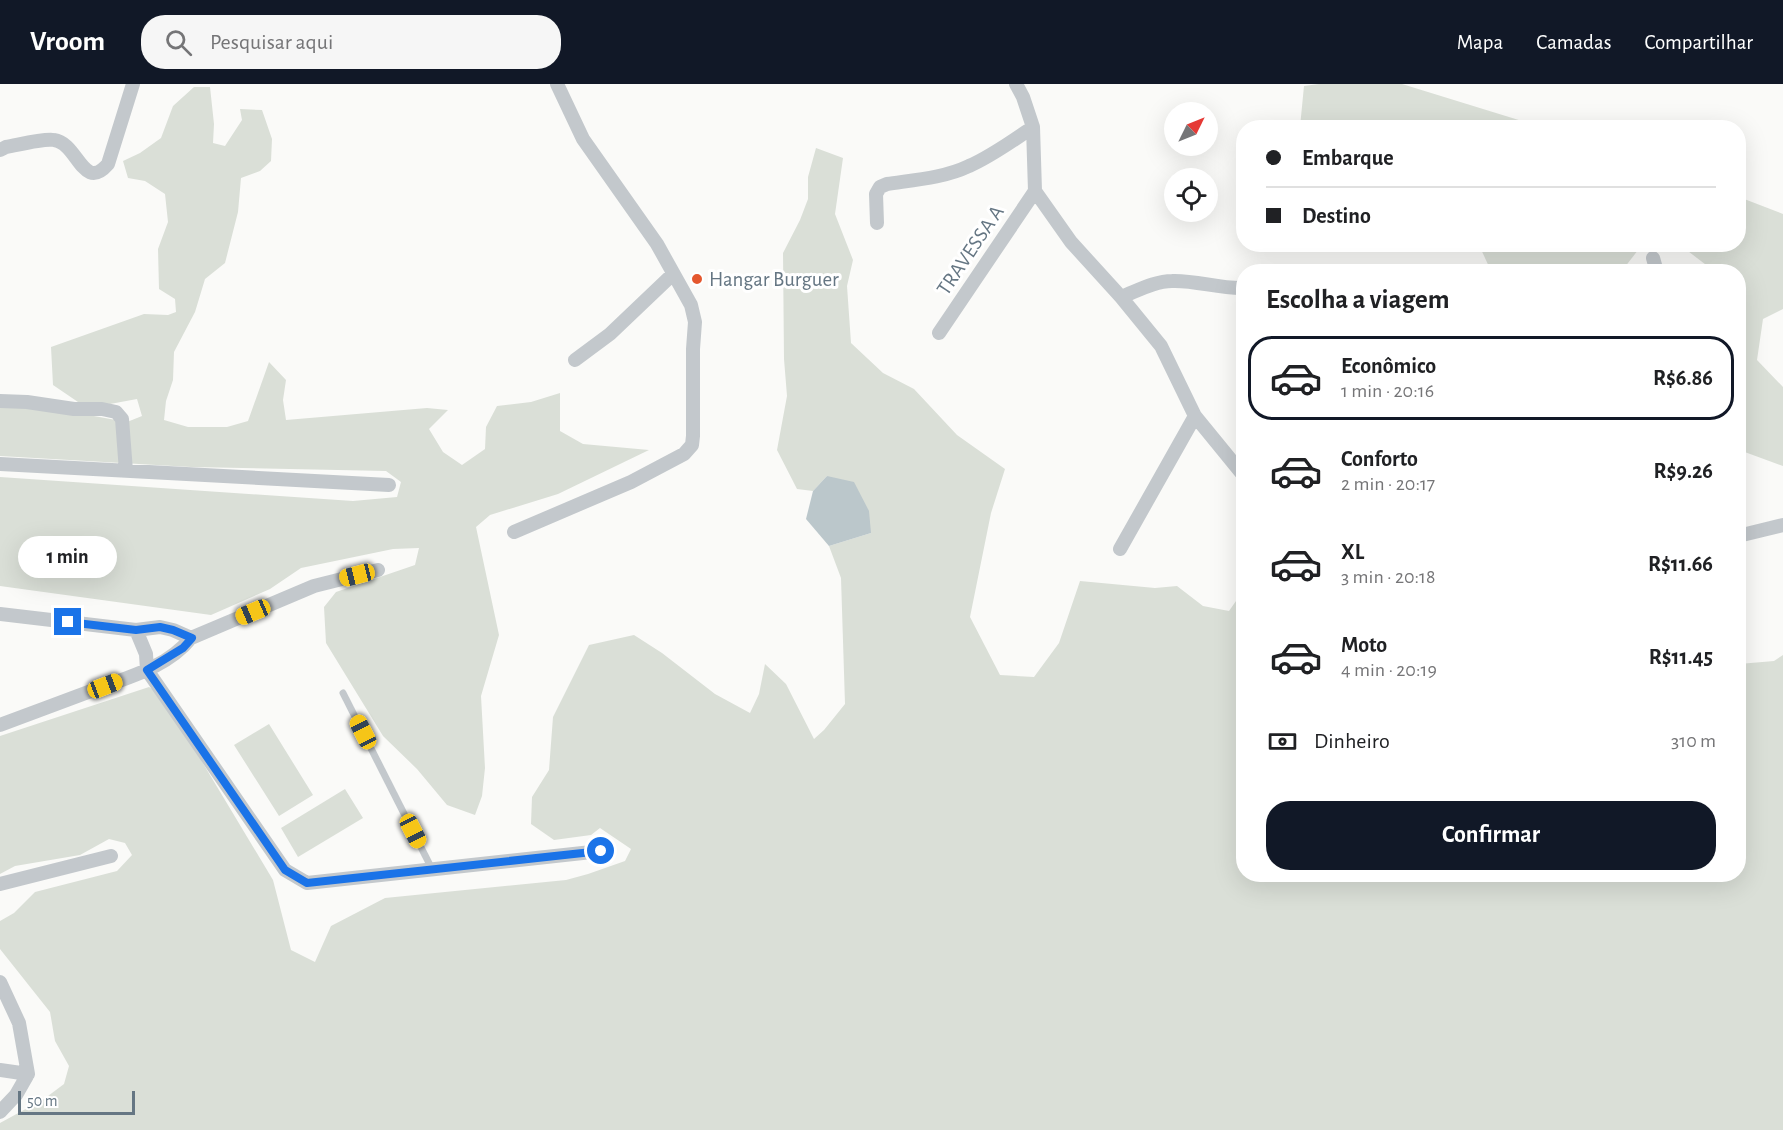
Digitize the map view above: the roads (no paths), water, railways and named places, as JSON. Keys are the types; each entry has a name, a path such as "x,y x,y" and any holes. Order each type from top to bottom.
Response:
{"street":[{"path":"0,150 6,147 53,140 64,144 86,170 93,174 100,173 108,164 133,84"},
{"path":"514,532 631,482 684,454 692,445 693,436 694,322 691,305 657,244 584,140 557,84"},
{"path":"1016,84 1033,127 1035,191 1071,242 1121,297 1161,346 1195,416 1236,466"},
{"path":"877,223 876,194 880,187 940,176 968,167 1033,127"},
{"name":"TRAVESSA A","path":"939,333 1035,191"},
{"path":"575,360 610,334 673,274"},
{"path":"1121,297 1147,286 1170,280 1236,288"},
{"path":"0,401 116,412 122,418 126,471"},
{"path":"1120,549 1195,416"},
{"path":"0,464 389,485"},
{"path":"1746,534 1783,525"},
{"path":"0,725 147,670 183,648 192,638 314,586 378,570"},
{"path":"0,614 136,630 160,627 192,638"},
{"path":"136,630 146,654 147,670 285,870 307,883 601,851"},
{"path":"0,884 111,856"},
{"path":"0,982 18,1023 28,1074 16,1095 0,1112"},
{"path":"0,1070 28,1074"}],"lane":[{"path":"344,693 433,871"}],"place":[{"name":"Hangar Burguer","path":"697,279"}]}
